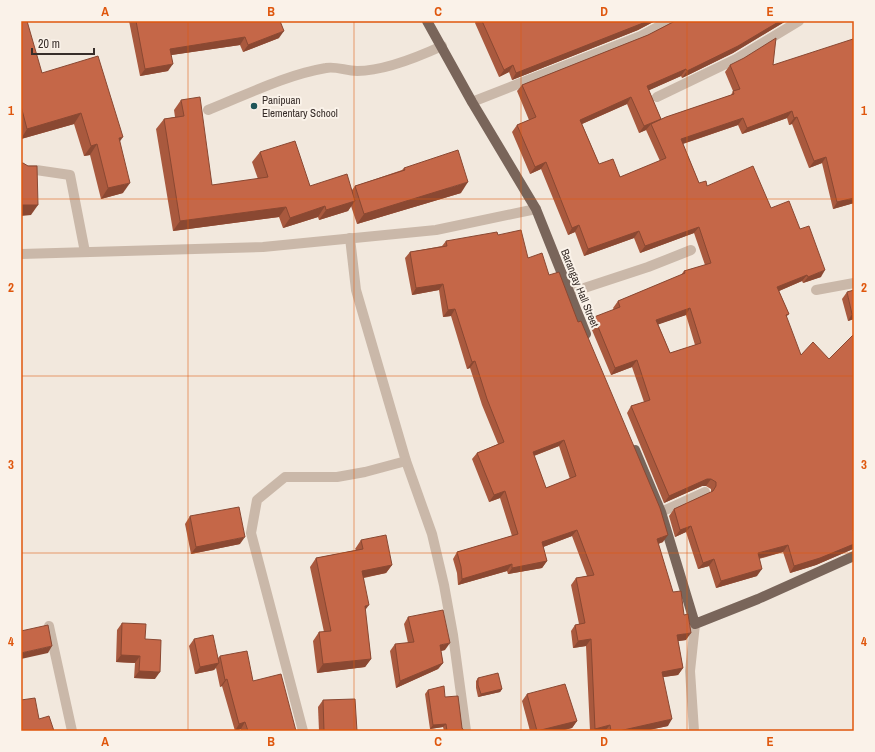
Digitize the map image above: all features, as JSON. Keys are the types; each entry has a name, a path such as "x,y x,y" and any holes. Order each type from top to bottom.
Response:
{"main road":[{"name":"Barangay Hall Street","path":"427,21 472,102 536,209 590,344"},
{"path":"630,439 661,512 695,624 758,600 854,556"}],"street":[{"path":"472,102 641,36 669,21"},
{"path":"657,97 736,60 799,21"},
{"path":"208,110 296,75 328,67 343,68 355,71 370,70 414,58 442,46"},
{"path":"21,170 36,170 70,175 85,252"},
{"path":"21,254 264,247 436,230 536,209"},
{"path":"350,238 356,290 406,461 432,534 444,585 453,635 466,731"},
{"path":"569,293 648,267 691,250"},
{"path":"816,290 854,283"},
{"path":"303,731 251,533 257,500 285,477 337,476 365,472 406,461"},
{"path":"661,512 705,492"},
{"path":"694,731 690,671 695,624"},
{"path":"49,626 72,731"}],"building":[{"path":"21,21 27,21 42,73 98,56 123,137 119,138 130,183 108,188 97,144 91,146 81,113 27,129 21,106"},
{"path":"136,21 280,21 284,31 248,45 245,37 170,49 173,64 145,69"},
{"path":"482,21 647,21 516,73 513,65 504,70"},
{"path":"675,21 780,21 738,46 687,71 686,69 647,86 661,119 644,126 631,97 580,120 599,164 613,159 620,177 666,158 651,124 666,117 734,94 733,91 740,89 730,65 776,38 773,65 853,39 854,43 854,198 837,202 826,157 814,161 797,117 794,118 792,111 747,128 743,118 681,139 699,183 706,181 707,186 753,166 771,208 789,201 800,229 809,226 825,270 808,277 807,275 777,287 789,314 786,315 801,355 813,342 829,359 854,334 854,544 820,558 794,566 788,545 758,553 762,569 721,581 714,559 703,563 691,526 680,530 674,509 713,491 716,486 716,482 711,479 707,479 669,496 631,406 650,400 637,360 615,368 594,317 620,307 618,301 685,273 684,271 711,263 699,227 645,246 639,231 588,249 579,225 572,228 546,162 535,167 517,125 536,117 522,85 648,35","holes":["690,308 701,343 670,353 656,320"]},
{"path":"200,97 212,185 268,177 260,152 295,141 310,186 347,174 355,201 326,210 325,206 290,218 286,207 180,221 164,119 184,116 181,100"},
{"path":"458,150 468,182 364,214 355,186 405,170 404,168"},
{"path":"21,163 28,166 37,166 38,205 21,205"},
{"path":"521,230 528,258 542,253 549,275 559,272 578,322 581,321 660,508 668,535 657,539 673,592 681,591 684,615 688,614 691,633 677,635 683,668 662,672 672,719 619,731 611,731 610,725 595,729 591,639 578,641 575,625 585,623 576,578 594,575 577,530 542,542 547,561 512,568 512,564 462,579 461,567 457,552 518,534 505,491 494,495 477,453 504,442 487,399 475,361 472,362 455,309 448,310 443,284 416,288 410,252 447,246 446,241 497,232 498,235","holes":["564,440 576,476 546,488 533,452"]},
{"path":"854,290 854,313 852,314 847,292"},
{"path":"239,507 245,537 196,547 190,516"},
{"path":"386,535 392,565 362,571 369,605 365,606 371,659 323,664 319,632 331,631 316,558 363,549 361,540"},
{"path":"443,610 450,643 440,645 443,663 400,681 395,644 414,642 408,617"},
{"path":"122,623 146,624 145,639 161,640 160,672 139,671 140,656 121,655"},
{"path":"48,625 52,646 21,653 21,631"},
{"path":"213,635 219,663 200,667 194,639"},
{"path":"247,651 253,681 281,674 296,731 248,731 245,722 239,724 227,679 225,680 220,656"},
{"path":"498,673 502,689 481,694 478,685 478,678"},
{"path":"565,684 577,721 537,731 527,694"},
{"path":"444,686 445,697 458,696 462,728 464,731 447,731 446,724 433,725 428,690"},
{"path":"35,698 39,719 49,716 54,731 21,731 21,700"},
{"path":"355,699 357,731 324,731 323,700"}],"place":[{"name":"Panipuan Elementary School","path":"254,106"}]}
